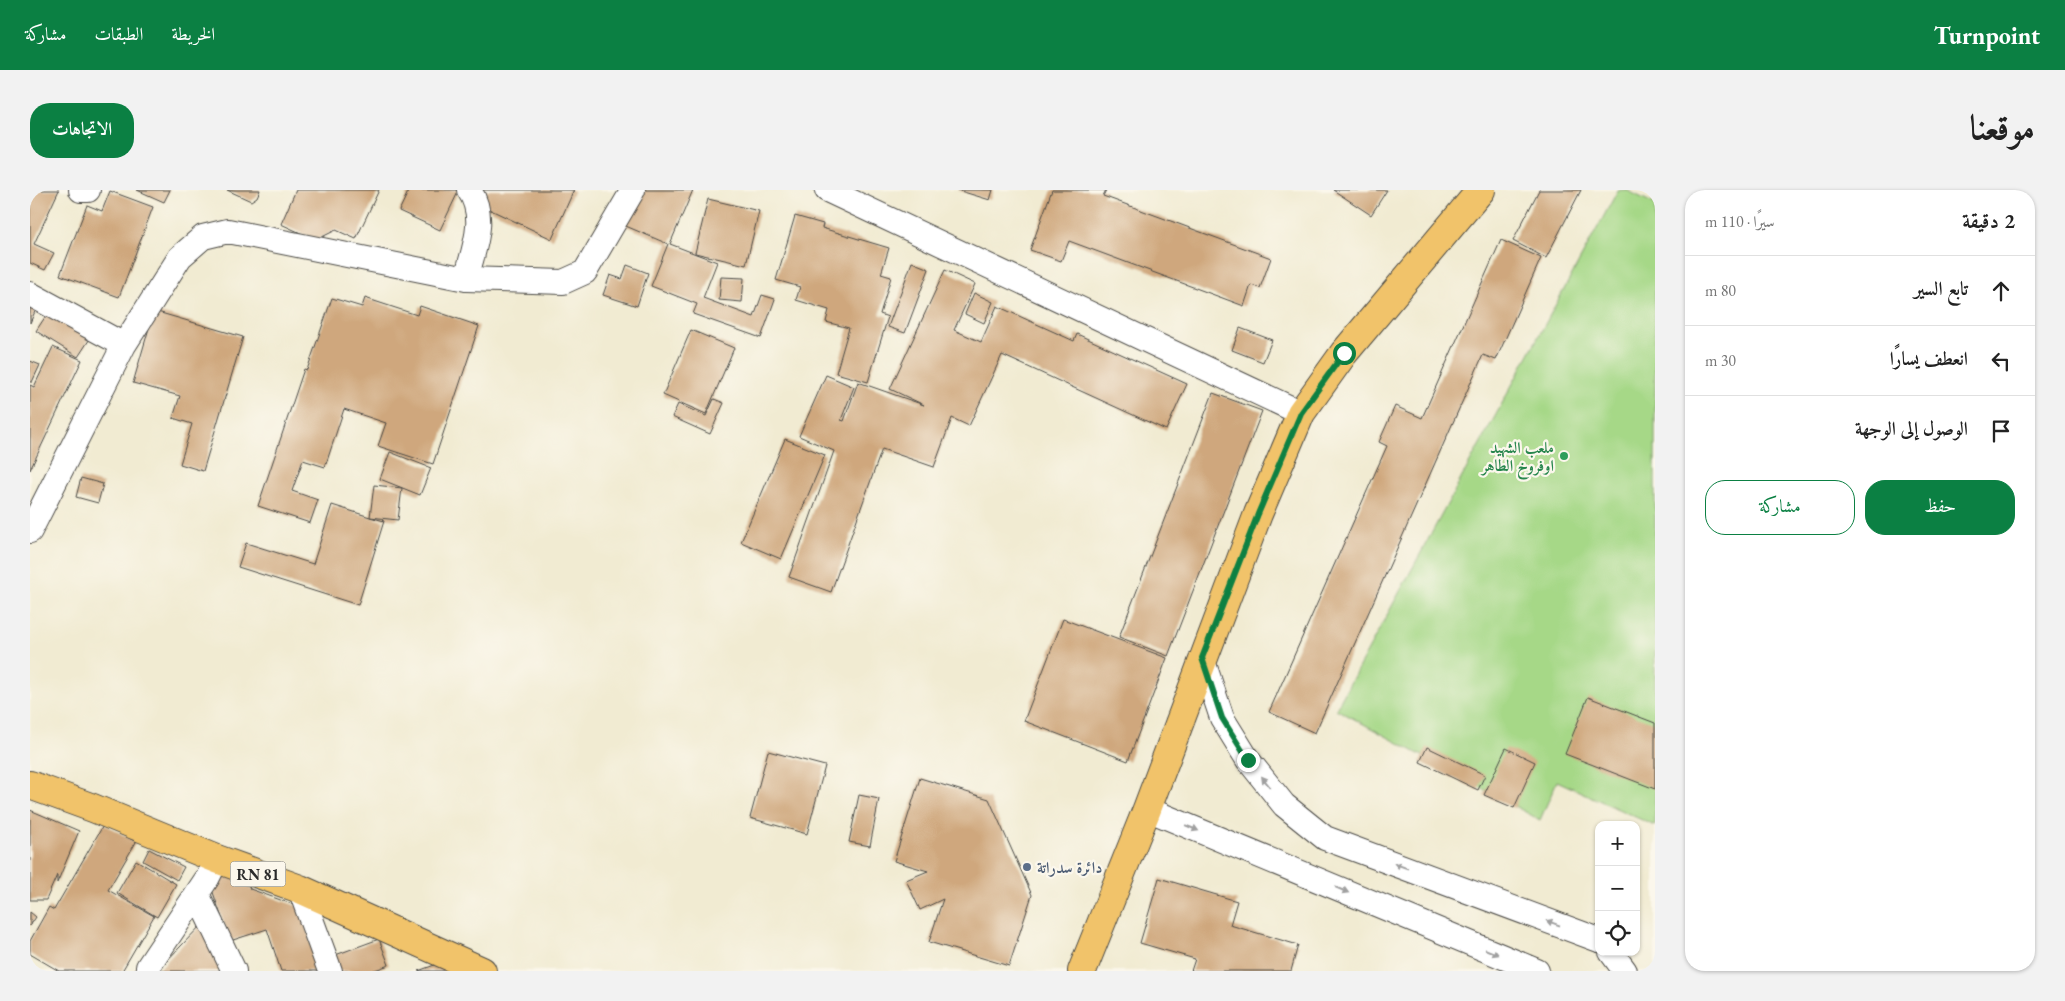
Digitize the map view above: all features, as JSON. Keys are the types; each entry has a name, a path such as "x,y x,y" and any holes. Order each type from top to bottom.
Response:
{"main road":[{"path":"1082,971 1147,809 1202,658 1258,514 1301,413 1344,353 1481,190"},
{"name":"RN 81","path":"30,786 93,808 217,859 300,889 482,971"}],"street":[{"path":"81,190 88,190"},
{"path":"466,280 480,223 475,199 469,190"},
{"path":"31,526 124,345 180,257 202,237 228,231 466,280 562,282 585,272 633,190"},
{"path":"827,190 1301,413"},
{"path":"30,294 124,345"},
{"path":"1202,658 1222,718 1248,760 1284,805 1325,838 1595,939"},
{"path":"1147,809 1537,971"},
{"path":"148,967 197,894 217,859"},
{"path":"300,889 330,971"},
{"path":"197,894 234,971"},
{"path":"1614,956 1625,971"}],"green space":[{"name":"ملعب الشهيد اوفروخ الطاهر","path":"1618,190 1626,190 1655,204 1655,826 1557,781 1540,820 1336,709"}],"building":[{"path":"30,190 59,190 34,244 54,253 45,270 30,263"},
{"path":"137,190 170,190 164,202"},
{"path":"227,190 260,190 257,197 251,201"},
{"path":"296,190 379,190 356,239 336,230 316,240 281,224"},
{"path":"409,190 459,190 440,230 399,211"},
{"path":"482,190 574,190 552,239 476,203"},
{"path":"636,190 693,190 670,244 717,262 703,298 754,317 762,295 775,299 761,338 693,314 697,304 651,286 668,244 621,224"},
{"path":"957,190 993,190 990,200"},
{"path":"1052,190 1106,190 1103,196 1271,258 1260,288 1251,285 1244,306 1069,241 1061,261 1030,250"},
{"path":"1333,190 1387,190 1371,215"},
{"path":"1539,190 1581,190 1546,258 1513,241"},
{"path":"110,191 153,207 119,297 60,275 87,205 102,211"},
{"path":"708,199 759,211 746,265 695,253"},
{"path":"795,216 823,224 822,228 889,248 881,274 891,277 880,314 888,317 868,382 836,373 849,328 826,322 829,310 796,300 800,287 776,280"},
{"path":"1501,240 1541,258 1496,360 1483,355 1315,733 1269,712 1387,446 1379,442 1395,406 1422,418"},
{"path":"912,262 929,269 905,333 888,327"},
{"path":"627,265 648,273 637,306 603,295 610,275 622,279"},
{"path":"945,270 975,284 954,330 981,342 997,306 1074,341 1077,334 1187,384 1166,430 1002,355 969,426 952,418 934,467 882,449 831,592 789,577 834,451 799,436 826,375 854,387 841,420 844,421 858,382 924,405 890,389"},
{"path":"721,277 744,278 742,302 719,300"},
{"path":"30,287 43,293 30,323"},
{"path":"974,293 993,302 984,323 965,314"},
{"path":"332,298 362,307 365,298 417,315 420,306 479,326 433,464 378,446 386,423 344,409 325,467 303,460 292,491 318,500 310,523 258,506 304,369 307,370"},
{"path":"51,308 93,334 78,357 36,331"},
{"path":"154,311 243,337 203,471 180,464 192,424 173,418 180,396 133,383"},
{"path":"1240,328 1272,340 1263,362 1232,350"},
{"path":"691,330 734,348 706,414 663,395"},
{"path":"53,347 82,360 30,470 30,385 34,387"},
{"path":"30,361 40,365 32,382 30,382"},
{"path":"1213,393 1262,411 1168,656 1119,637"},
{"path":"714,399 724,403 710,434 672,417 678,404 706,416"},
{"path":"785,439 825,455 781,559 741,542"},
{"path":"390,452 431,468 420,495 380,479"},
{"path":"81,478 103,484 98,503 76,497"},
{"path":"374,485 402,488 398,520 370,517"},
{"path":"332,505 384,521 358,605 238,567 246,543 313,564"},
{"path":"1063,619 1167,658 1128,761 1024,721"},
{"path":"1588,697 1655,723 1655,789 1565,754"},
{"path":"1427,747 1485,775 1478,790 1420,762"},
{"path":"1506,748 1535,762 1514,808 1484,795"},
{"path":"768,751 825,766 807,834 750,818"},
{"path":"920,778 989,799 1032,895 1009,966 929,942 943,899 920,910 906,880 928,871 894,861"},
{"path":"859,795 879,799 870,846 849,842"},
{"path":"30,810 79,831 57,883 57,875 46,900 30,900"},
{"path":"104,824 136,842 108,890 154,916 122,971 59,971 30,954 30,941 49,907 54,910"},
{"path":"149,849 184,867 177,880 143,861"},
{"path":"136,860 176,884 157,917 117,893"},
{"path":"243,870 250,889 300,907 320,971 281,971 267,929 230,941 209,881"},
{"path":"1159,878 1237,901 1230,925 1298,945 1291,971 1191,971 1195,959 1140,943"},
{"path":"30,912 36,917 30,926"},
{"path":"204,922 227,971 157,971"},
{"path":"379,939 389,965 372,971 335,971 330,957"},
{"path":"443,962 446,971 418,971"}],"place":[{"name":"ملعب الشهيد اوفروخ الطاهر","path":"1564,456"},
{"name":"دائرة سدراتة","path":"1027,867"}],"route":[{"path":"1248,760 1222,718 1202,658 1258,514 1301,413 1344,353"}]}
